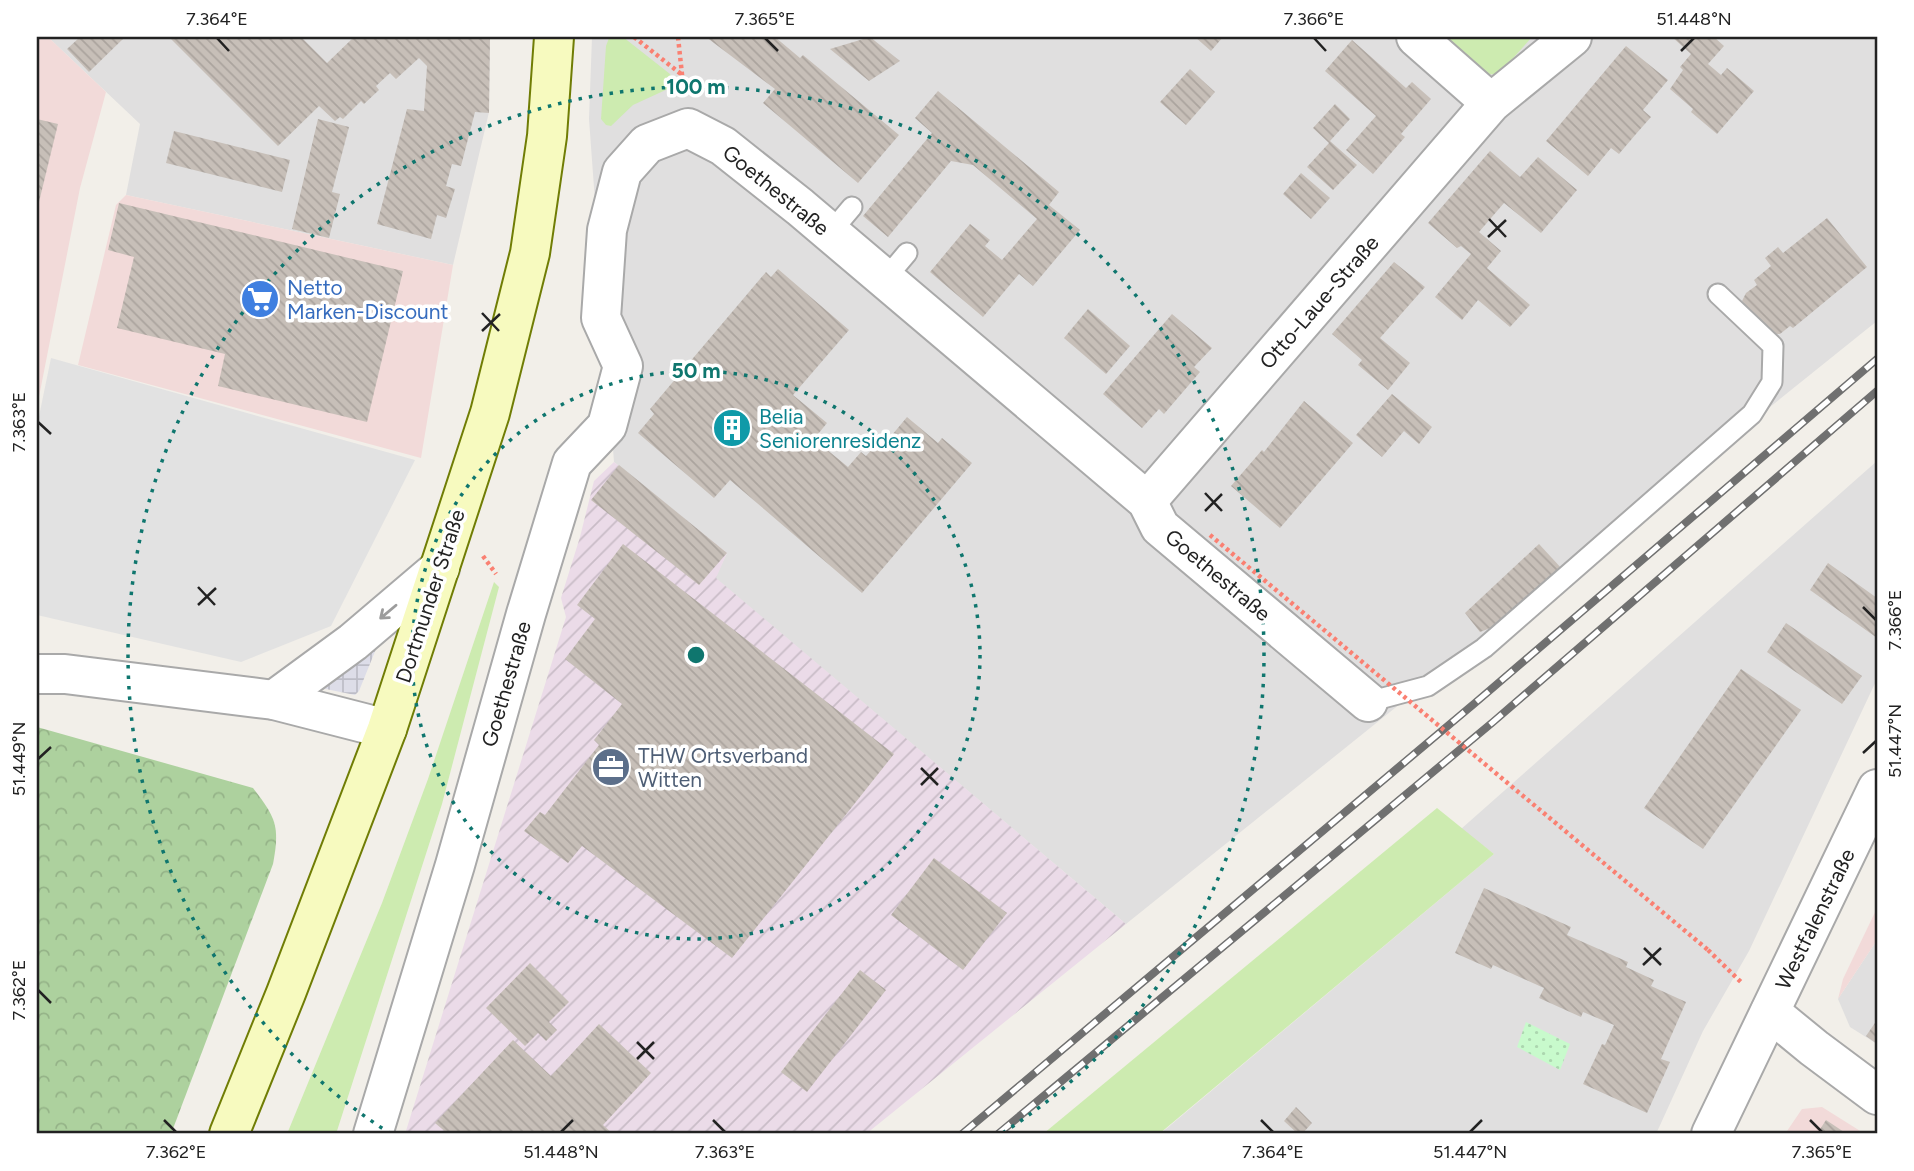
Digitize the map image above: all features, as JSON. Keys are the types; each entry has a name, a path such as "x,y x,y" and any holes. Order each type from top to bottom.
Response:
{"main road":[{"name":"Dortmunder Straße","path":"229,1134 387,730 490,413 530,253 547,136 554,37"}],"street":[{"path":"1416,37 1492,103"},
{"name":"Otto-Laue-Straße","path":"1147,501 1492,103 1572,37"},
{"name":"Goethestraße","path":"373,1134 455,865 572,463 607,426 623,366 601,318 607,230 622,172 647,144 688,128 723,146 841,220 896,266 1147,501 1160,527 1368,702"},
{"path":"274,701 345,649 440,568"},
{"path":"37,674 65,674 274,701 387,730"},
{"name":"Westfalenstraße","path":"1711,1134 1877,789"},
{"path":"1770,1012 1877,1095"}],"lane":[{"path":"1368,702 1428,686 1484,648 1752,414 1772,382 1773,346 1718,294"}],"path":[{"path":"634,37 682,74"},
{"path":"678,37 688,128"},
{"path":"455,519 526,614"},
{"path":"1210,535 1708,950"}],"shaded area":[{"path":"37,37 48,37 106,92 80,188 37,407"},
{"path":"48,37 490,37 489,112 453,265 126,195 140,124"},
{"path":"592,37 1877,37 1877,321 1126,924 715,578 727,553 614,462 589,119"},
{"path":"126,195 453,265 421,458 78,365 116,205"},
{"path":"51,358 415,460 331,626 241,662 37,615 37,426"},
{"path":"1877,461 1877,679 1749,951 1703,1031 1656,1134 1160,1134 1494,854 1461,829"},
{"path":"614,462 727,553 716,578 1126,924 866,1134 405,1134 566,617 561,598 594,481"},
{"path":"378,644 355,695 316,687"},
{"path":"1877,908 1877,940 1838,999 1843,979"},
{"path":"1877,940 1877,1044 1850,1027 1838,999"},
{"path":"1822,1107 1865,1134 1785,1134 1802,1109"}],"green space":[{"path":"623,37 670,74 673,80 670,88 633,105 611,126 601,119 606,46 609,38"},
{"path":"1430,37 1532,37 1499,74 1473,75"},
{"path":"494,582 499,587 442,804 336,1134 287,1134 382,903 428,779"},
{"path":"37,727 253,788 267,807 274,823 276,840 273,864 171,1134 37,1134"},
{"path":"1437,808 1494,854 1159,1134 1043,1134"},
{"path":"1526,1022 1570,1044 1560,1070 1517,1047"}],"building":[{"path":"80,37 125,37 89,72 67,49"},
{"path":"169,37 301,37 327,63 354,37 490,37 489,113 475,112 461,166 452,164 446,186 455,189 446,218 437,215 431,239 377,224 407,109 424,111 427,66 419,58 396,79 390,73 376,86 379,90 364,104 361,101 343,119 340,117 335,121 319,106 278,146"},
{"path":"706,37 775,37 800,58 803,55 899,135 858,183 763,103 775,89"},
{"path":"870,37 900,61 869,81 830,49"},
{"path":"1195,37 1223,37 1211,51"},
{"path":"1672,37 1714,37 1724,46 1708,64 1721,75 1727,68 1754,91 1717,134 1670,89 1683,70 1680,67 1691,54"},
{"path":"1352,40 1406,88 1412,82 1431,99 1401,134 1405,137 1373,174 1346,150 1376,116 1325,71"},
{"path":"1626,46 1668,80 1643,110 1651,117 1619,154 1611,148 1588,176 1546,141"},
{"path":"1190,69 1215,92 1186,125 1160,102"},
{"path":"938,91 1059,192 1049,205 1080,230 1033,286 1019,274 983,317 930,272 970,224 990,240 985,246 1002,260 1037,219 973,165 951,161 888,237 863,216 932,133 915,118"},
{"path":"1335,104 1350,119 1330,141 1357,165 1333,190 1307,167 1329,143 1313,128"},
{"path":"37,119 58,124 38,206 37,206"},
{"path":"318,119 349,127 332,192 340,194 329,238 292,229"},
{"path":"174,131 290,160 282,192 166,163"},
{"path":"1490,151 1520,177 1538,157 1577,190 1541,233 1504,203 1479,232 1501,251 1487,268 1530,305 1510,327 1478,300 1462,320 1435,297 1471,254 1461,246 1457,248 1428,223"},
{"path":"1301,173 1330,198 1311,219 1283,194"},
{"name":"Netto Marken-Discount","path":"119,203 403,271 367,422 218,386 225,354 117,328 134,257 108,250"},
{"path":"1827,218 1867,267 1793,328 1790,326 1780,334 1770,334 1742,301 1746,293 1757,285 1754,280 1771,266 1765,258 1778,247 1783,253"},
{"path":"1394,262 1425,287 1380,338 1410,363 1388,390 1358,365 1362,360 1332,334"},
{"name":"Belia Seniorenresidenz","path":"778,269 849,330 793,395 827,423 814,439 848,467 861,452 866,456 883,437 887,441 907,417 938,443 942,438 972,463 862,593 730,480 714,498 638,433 654,414 650,409 766,272 771,277"},
{"path":"1088,309 1130,346 1106,374 1064,338"},
{"path":"1172,314 1212,348 1194,367 1200,372 1164,414 1159,409 1142,428 1103,394"},
{"path":"1392,394 1432,427 1419,444 1404,431 1382,457 1356,435"},
{"path":"1304,401 1353,443 1280,528 1231,486 1262,450 1264,452"},
{"path":"619,465 727,553 699,585 591,500"},
{"path":"623,544 894,754 732,958 582,846 568,863 524,831 540,812 545,815 599,745 594,740 622,704 565,659 595,619 577,605"},
{"path":"1539,544 1563,570 1501,624 1480,632 1465,613"},
{"path":"1828,563 1877,598 1877,638 1810,590"},
{"path":"1786,623 1862,676 1842,704 1767,652"},
{"path":"1741,669 1801,710 1703,849 1644,808"},
{"path":"934,858 1007,913 963,970 891,915"},
{"path":"1484,888 1571,927 1567,935 1628,962 1626,967 1654,980 1651,986 1686,1002 1661,1059 1670,1062 1647,1113 1583,1084 1614,1025 1583,1012 1581,1017 1539,998 1544,988 1493,965 1491,969 1455,953"},
{"path":"530,963 569,1002 549,1022 557,1030 546,1041 538,1033 525,1046 486,1008"},
{"path":"860,970 886,990 807,1092 781,1072"},
{"path":"1877,1020 1877,1044 1866,1036"},
{"path":"599,1024 651,1073 603,1125 613,1134 448,1134 435,1123 513,1040 551,1076"},
{"path":"1296,1107 1312,1123 1302,1134 1298,1134 1284,1121"},
{"path":"1826,1120 1847,1134 1817,1134"}],"railway":[{"path":"962,1134 1475,703 1877,359"},
{"path":"998,1134 1493,722 1877,391"}],"place":[{"name":"Netto Marken-Discount","path":"260,299"},
{"name":"Belia Seniorenresidenz","path":"732,428"},
{"name":"THW Ortsverband Witten","path":"611,767"}]}
